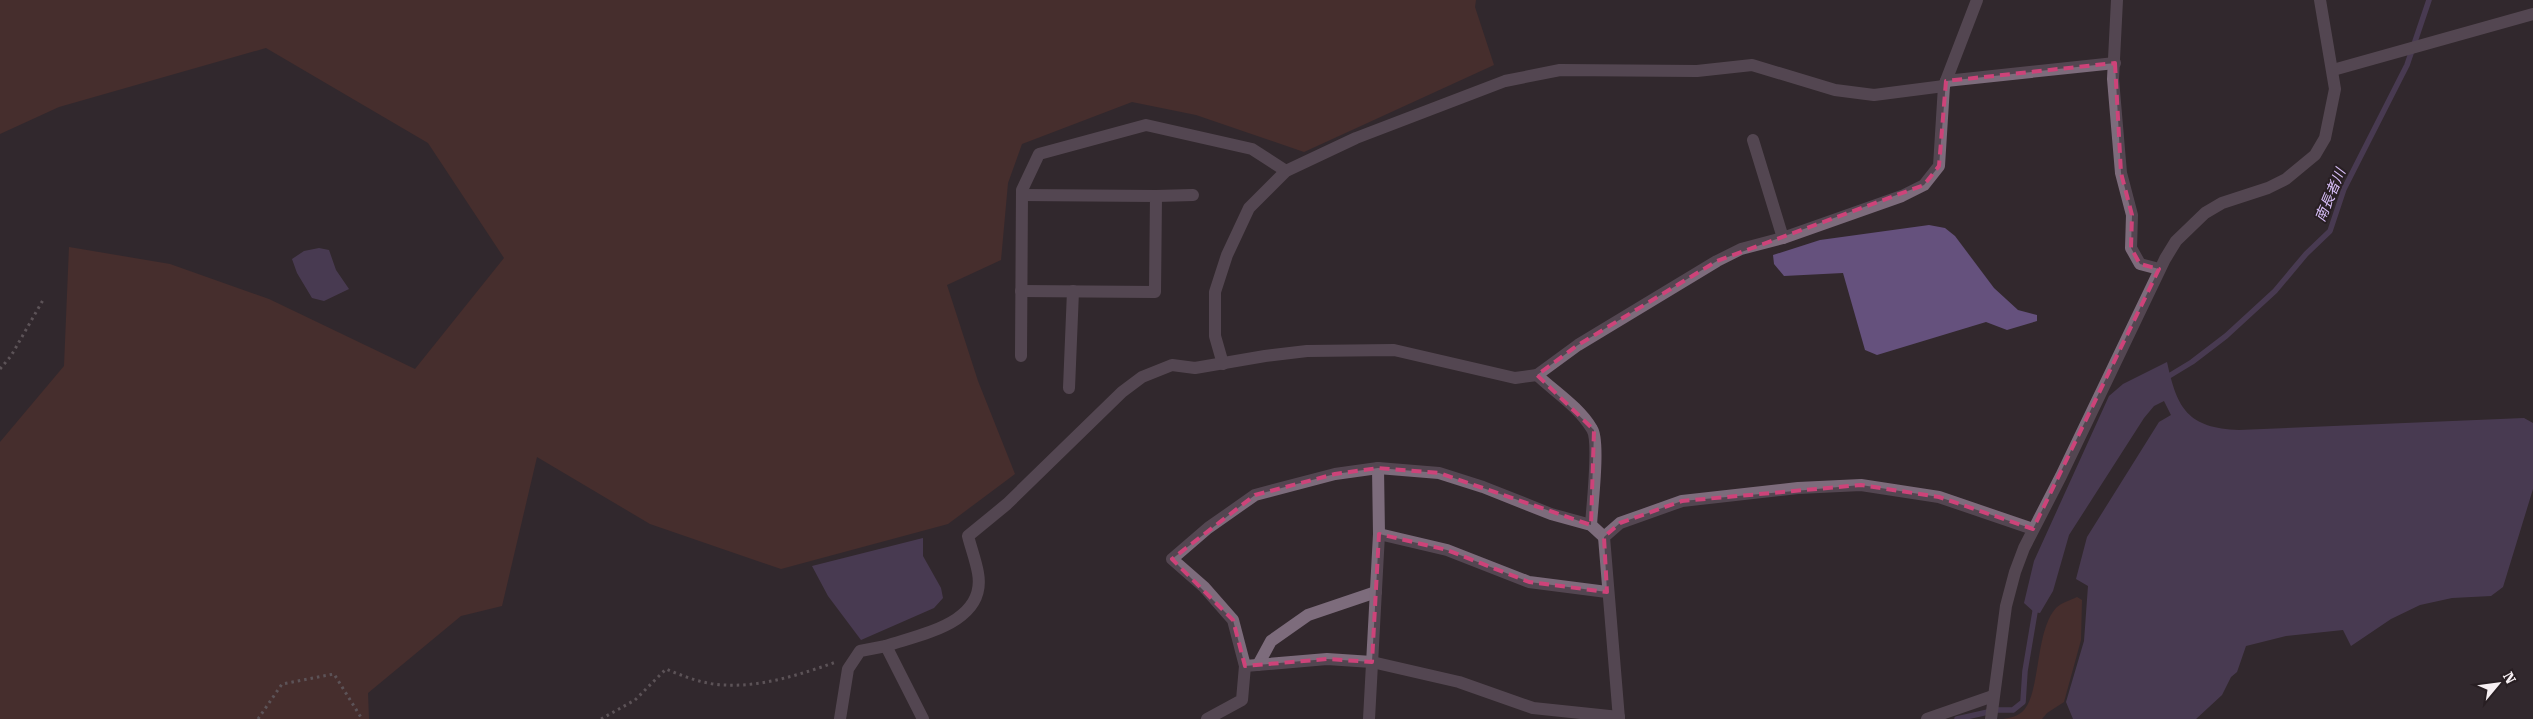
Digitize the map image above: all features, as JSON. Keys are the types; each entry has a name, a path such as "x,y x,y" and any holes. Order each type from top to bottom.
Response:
{"street":[{"path":"840,719 848,669 860,651 886,646 956,620 974,603 979,575 968,536 1007,504 1122,392 1142,377 1156,370 1172,366 1195,368 1308,351 1394,350 1515,378 1537,375 1578,345 1717,261 1741,249 1783,238 1902,196 1924,185 1939,166 1945,84 1977,0"},
{"path":"2117,0 2113,79 2122,173 2132,215 2131,248 2140,264 2160,269"},
{"path":"1991,719 2006,606 2014,572 2033,529 2082,434 2160,269 2176,241 2205,214 2222,203 2268,188 2286,179 2315,154 2325,138 2335,89 2333,70 2323,27 2320,0"},
{"path":"2333,70 2533,14"},
{"path":"1223,364 1215,336 1214,292 1227,255 1249,208 1286,171 1356,138 1505,81 1560,70 1697,71 1752,65 1835,90 1874,95 1945,84 2115,63"},
{"path":"1021,356 1022,194 1039,154 1146,125 1252,149 1286,171"},
{"path":"1753,140 1783,238"},
{"path":"1022,194 1193,195"},
{"path":"1021,291 1155,292 1156,196"},
{"path":"1069,388 1072,291"},
{"path":"1537,375 1579,412 1594,430 1595,450 1591,525"},
{"path":"1369,719 1379,534 1378,468"},
{"path":"1378,468 1438,473 1483,487 1551,514 1591,525 1604,537 1607,592 1619,718 1533,708 1459,682 1372,662 1327,659 1252,666 1233,620 1204,588 1172,559 1208,528 1256,495 1335,474 1378,468"},
{"path":"1604,537 1620,523 1682,501 1798,488 1861,485 1939,497 2033,529"},
{"path":"1379,534 1447,550 1529,582 1607,592"},
{"path":"1207,719 1242,700 1252,666 1271,641 1308,615 1376,592"},
{"path":"886,646 923,719"},
{"path":"1927,719 1993,696"}],"path":[{"path":"0,369 10,356 43,300"},
{"path":"600,719 635,700 666,670 688,678 726,685 762,682 796,674 858,654"},
{"path":"258,719 282,684 334,674 362,719"}],"highlighted area":[{"path":"2115,63 2121,173 2132,215 2131,248 2140,264 2159,269 2033,529 1939,497 1861,485 1682,501 1620,523 1604,537 1607,592 1529,582 1447,550 1379,534 1372,662 1327,659 1245,666 1233,620 1172,559 1255,495 1335,474 1378,468 1439,473 1591,525 1594,430 1537,375 1578,345 1717,261 1924,185 1939,166 1946,81"}],"shaded area":[{"path":"0,0 1476,0 1475,7 1494,65 1304,152 1196,115 1132,102 1022,144 1008,183 1001,260 947,285 978,381 1015,474 948,524 781,569 650,524 537,457 502,606 461,616 368,693 369,719 0,719 0,442 64,366 69,247 170,264 269,299 415,369 504,258 428,143 266,48 59,107 0,134"},
{"path":"1929,225 1945,228 1955,236 1994,288 2018,310 2037,315 2037,321 2007,330 1986,322 1877,355 1865,350 1843,273 1784,276 1774,264 1773,255 1820,240"},
{"path":"319,248 329,250 336,270 349,289 324,301 312,298 297,273 292,259 304,251"},
{"path":"2167,362 2175,392 2188,413 2196,420 2222,428 2239,430 2524,418 2533,423 2533,489 2503,587 2491,596 2452,598 2420,605 2391,619 2351,646 2343,630 2286,636 2246,646 2237,672 2231,677 2222,695 2196,719 2073,719 2066,702 2084,641 2088,586 2076,579 2087,537 2159,422 2171,415 2164,401 2154,406 2144,418 2069,535 2053,591 2040,613 2034,612 2024,603 2034,561 2109,396 2123,384"},
{"path":"923,538 923,556 941,588 943,598 934,608 861,640 828,596 812,566"},
{"path":"2077,597 2082,600 2081,640 2064,702 2047,713 2042,719 2003,719 2017,715 2024,710 2033,689 2041,645 2049,618 2058,606"}],"waterway":[{"name":"南長者川","path":"2164,379 2192,362 2226,336 2275,291 2306,254 2330,231 2344,189 2407,65 2429,0"},
{"path":"1957,719 1997,710 2013,710 2023,702 2025,671 2036,606"}]}
